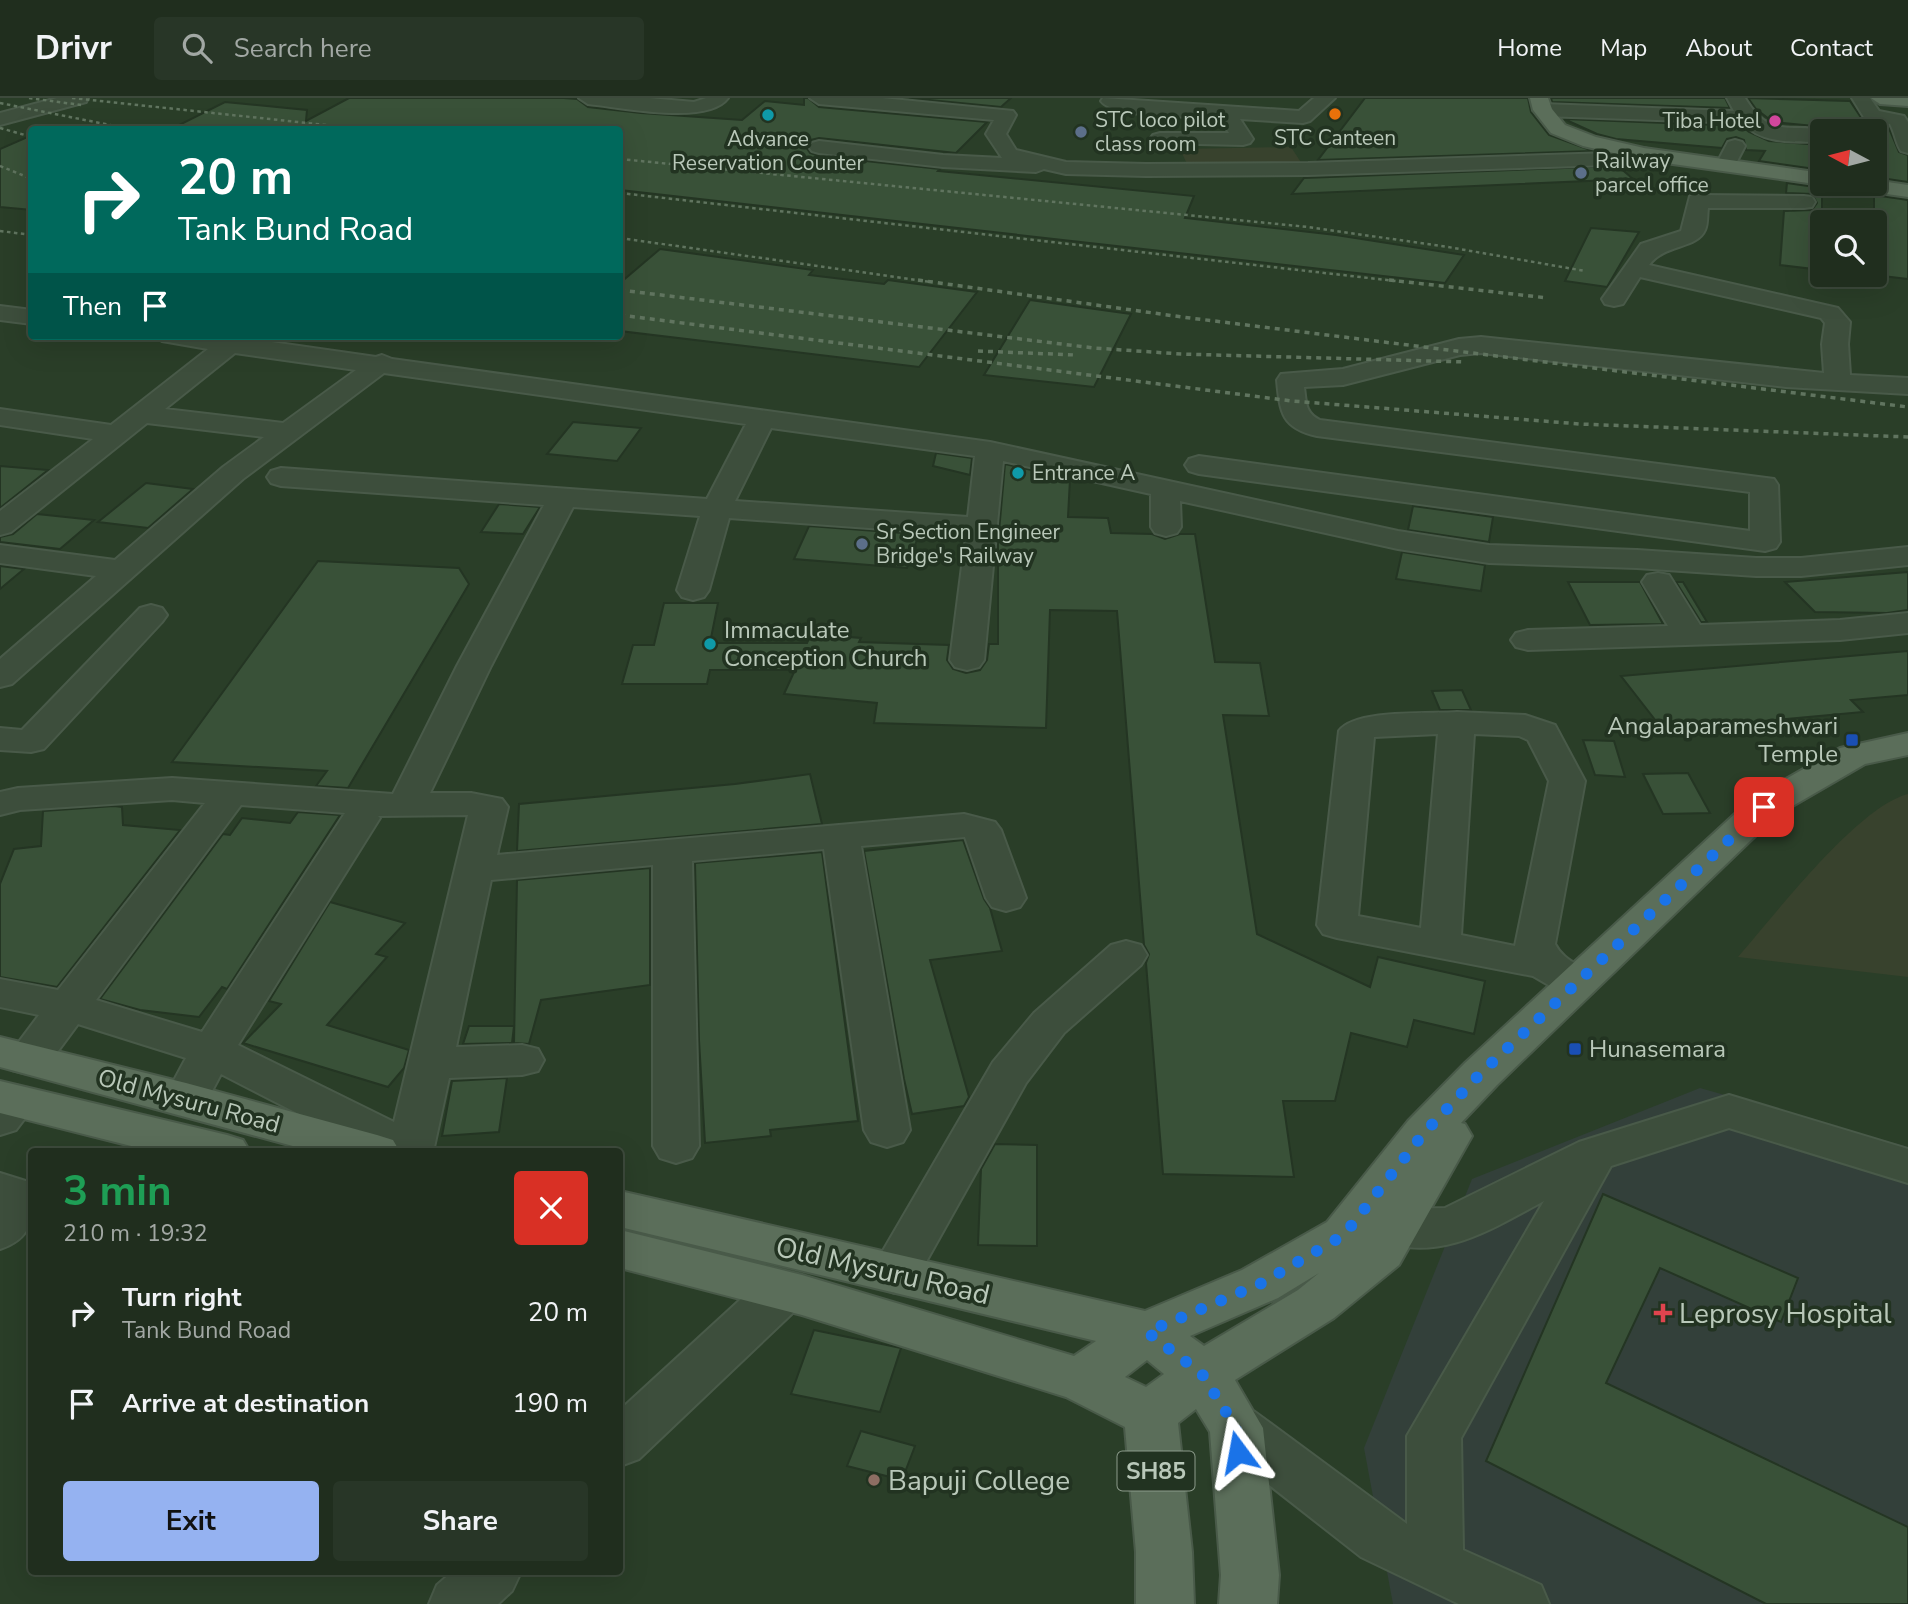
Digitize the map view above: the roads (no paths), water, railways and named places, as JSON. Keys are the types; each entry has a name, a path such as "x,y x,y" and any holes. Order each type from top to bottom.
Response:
{"main road":[{"path":"1880,98 1908,100"},
{"path":"1541,104 1558,128 1590,142 1644,154 1731,156 1780,173 1810,177"},
{"path":"1887,188 1908,191"},
{"path":"1081,1380 1147,1332 1260,1284 1344,1235 1424,1133 1481,1073 1561,974 1764,807 1853,756 1908,744"},
{"path":"1150,1414 1202,1374 1315,1304 1382,1251 1443,1142 1515,1067 1779,814 1866,765 1908,756"},
{"name":"Old Mysuru Road","path":"14,1056 387,1148"},
{"name":"Old Mysuru Road","path":"5,1105 208,1148"},
{"name":"Old Mysuru Road","path":"623,1210 1147,1332"},
{"name":"Old Mysuru Road","path":"623,1250 783,1291 1081,1380 1150,1414"},
{"path":"1147,1332 1202,1374 1236,1428 1250,1575 1248,1604"},
{"name":"SH85","path":"1150,1414 1164,1552 1165,1604"}],"street":[{"path":"0,119 79,98"},
{"path":"588,98 694,108 706,106 719,98"},
{"path":"819,98 1006,114 996,134 1009,154 1066,168"},
{"path":"1110,101 1121,106 1228,105 1303,117 1326,98"},
{"path":"1736,98 1752,125 1771,134 1810,136"},
{"path":"1861,98 1872,114 1897,120 1907,144 1887,147"},
{"path":"1146,170 1175,104"},
{"path":"1541,104 1746,117"},
{"path":"1160,139 1243,139 1228,105"},
{"path":"819,147 943,160 1146,170 1307,169 1610,159 1644,154"},
{"path":"1774,201 1780,173"},
{"path":"1614,299 1649,249 1689,236 1694,230 1698,201 1804,201"},
{"path":"1634,269 1829,313 1838,322 1835,345 1840,383"},
{"path":"0,313 28,316"},
{"path":"200,340 382,363 990,450 1398,540 1489,554 1614,557 1756,567 1801,567 1908,556"},
{"path":"0,526 230,344"},
{"path":"1199,465 1765,542 1764,485 1317,428 1301,423 1296,417 1290,380 1343,377 1459,347 1480,345 1786,379 1908,386"},
{"path":"0,677 233,472 382,363"},
{"path":"142,414 288,432"},
{"path":"0,417 117,434"},
{"path":"693,590 717,508 763,417"},
{"path":"967,660 990,450"},
{"path":"281,477 982,527"},
{"path":"1165,488 1166,527"},
{"path":"406,804 474,666 563,497"},
{"path":"0,554 121,570"},
{"path":"1658,582 1691,636"},
{"path":"0,739 31,741 151,615"},
{"path":"1528,640 1840,630 1908,623"},
{"path":"1536,717 1567,781 1535,944 1561,974 1440,944 1337,925 1357,731 1369,727 1457,723 1525,726 1536,717"},
{"path":"1440,944 1457,723"},
{"path":"0,832 9,801 172,789 380,805 471,804 489,807 430,1063 400,1148"},
{"path":"14,1056 69,1006 223,804"},
{"path":"186,1099 212,1051 361,818"},
{"path":"474,869 973,826 982,830 1006,898"},
{"path":"841,838 887,1130"},
{"path":"672,852 676,1146"},
{"path":"895,1273 1009,1073 1049,1023 1126,955"},
{"path":"0,993 69,1006 212,1051 393,1148"},
{"path":"430,1063 522,1060"},
{"path":"1395,1228 1451,1227 1594,1154 1729,1111 1908,1166"},
{"path":"1435,1564 1434,1436 1594,1154"},
{"path":"0,1191 20,1200 0,1230"},
{"path":"623,1440 783,1291"},
{"path":"1236,1428 1381,1539 1520,1604"},
{"path":"458,1604 489,1575"}],"railway":[{"path":"29,98 81,105"},
{"path":"72,98 335,126"},
{"path":"0,103 115,126"},
{"path":"0,128 28,136"},
{"path":"623,159 1308,227 1448,247 1585,271"},
{"path":"0,166 28,177"},
{"path":"623,193 1404,282"},
{"path":"0,231 28,234"},
{"path":"623,238 931,282"},
{"path":"918,280 1182,317 1908,407"},
{"path":"1389,280 1548,298"},
{"path":"623,290 1094,348 1181,354 1466,362"},
{"path":"623,315 1292,401 1580,424 1908,437"},
{"path":"978,351 1076,355"}],"place":[{"name":"STC Canteen","path":"1335,114"},
{"name":"Advance Reservation Counter","path":"768,115"},
{"name":"Tiba Hotel","path":"1775,121"},
{"name":"STC loco pilot class room","path":"1081,132"},
{"name":"Railway parcel office","path":"1581,173"},
{"name":"Entrance A","path":"1018,473"},
{"name":"Sr Section Engineer Bridge's Railway","path":"862,544"},
{"name":"Immaculate Conception Church","path":"710,644"},
{"name":"Angalaparameshwari Temple","path":"1852,740"},
{"name":"Hunasemara","path":"1575,1049"},
{"name":"Leprosy Hospital","path":"1663,1313"},
{"name":"Bapuji College","path":"874,1480"}]}
